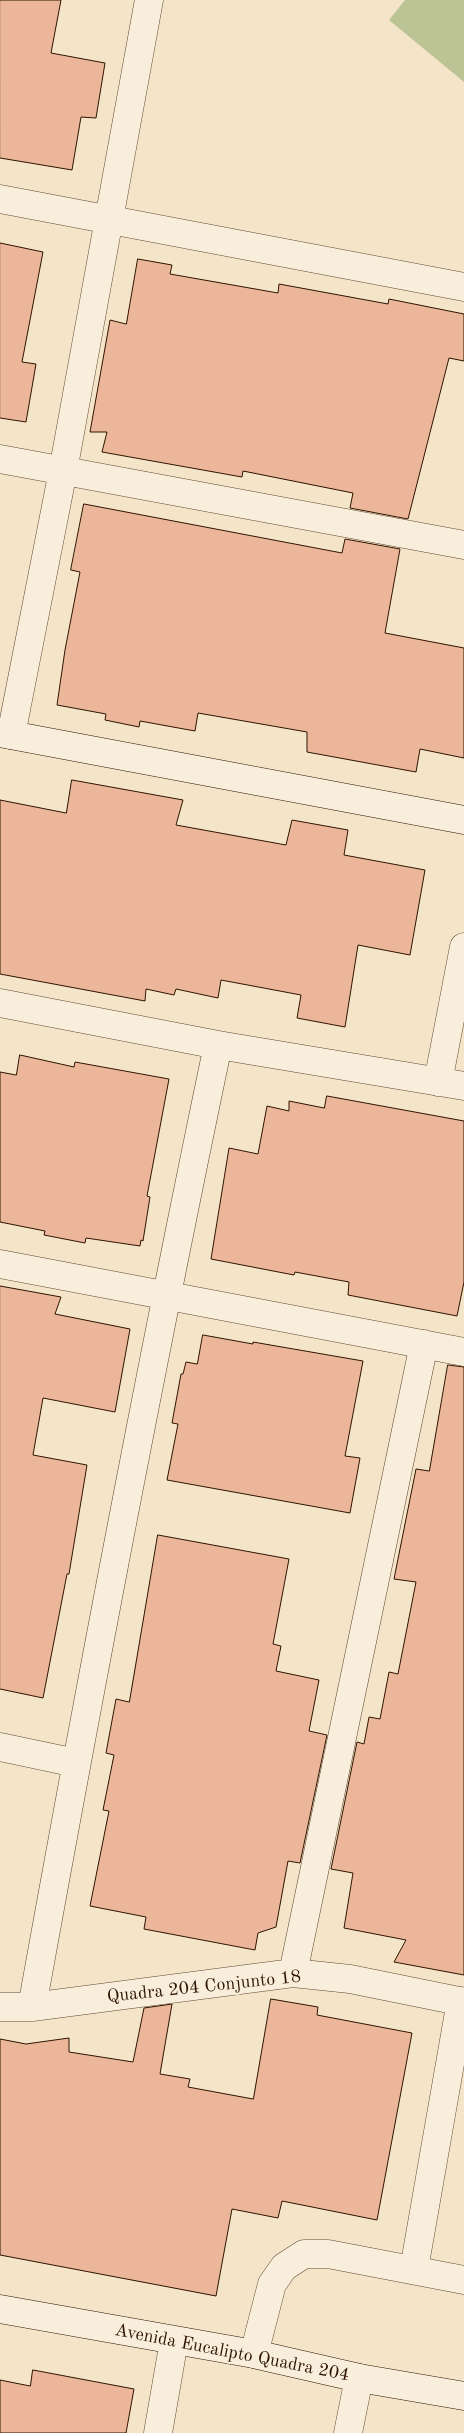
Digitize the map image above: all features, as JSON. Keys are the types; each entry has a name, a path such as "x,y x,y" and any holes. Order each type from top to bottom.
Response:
{"street":[{"path":"149,0 63,471 6,734 464,820"},
{"path":"0,199 464,287"},
{"path":"0,459 464,544"},
{"path":"438,1082 464,947"},
{"path":"0,1003 218,1045 464,1086"},
{"path":"32,2007 76,1763 166,1295 218,1045"},
{"path":"0,1264 464,1352"},
{"path":"293,1973 424,1344"},
{"path":"0,1747 76,1763"},
{"name":"Quadra 204 Conjunto 18","path":"0,2007 32,2007 293,1973 350,1979 462,2001"},
{"path":"414,2269 462,2001"},
{"path":"254,2354 272,2284 284,2267 304,2254 328,2254 464,2280"},
{"name":"Avenida Eucalipto Quadra 204","path":"0,2309 174,2342 254,2354 359,2378 464,2396"},
{"path":"158,2433 174,2342"},
{"path":"348,2433 359,2378"}],"green space":[{"path":"405,0 464,0 464,82 389,20"}],"building":[{"path":"0,0 61,0 51,53 105,63 96,118 81,117 72,170 0,158"},
{"path":"0,243 43,252 22,362 36,364 26,422 0,418"},
{"path":"138,259 172,265 170,274 278,293 279,284 388,304 389,299 464,314 464,361 449,358 408,519 350,508 353,493 243,471 242,477 102,452 107,432 90,432 110,320 126,324"},
{"path":"84,504 342,553 345,539 400,549 385,633 464,648 464,758 420,749 416,772 307,752 307,732 198,713 195,731 140,721 139,727 105,720 106,714 57,705 80,572 71,570"},
{"path":"72,780 183,800 176,825 286,845 292,820 348,830 344,855 425,870 410,955 358,945 345,1027 297,1018 301,995 221,980 218,998 176,989 174,995 146,989 145,1001 0,974 0,800 66,813"},
{"path":"20,1055 74,1067 75,1062 169,1079 147,1196 150,1197 143,1241 141,1240 140,1246 86,1238 85,1243 44,1235 45,1231 0,1222 0,1072 16,1075"},
{"path":"327,1096 464,1121 464,1282 457,1316 348,1295 349,1282 295,1272 294,1275 211,1259 229,1148 258,1154 267,1106 289,1111 289,1101 324,1108"},
{"path":"0,1286 61,1297 55,1314 130,1329 115,1412 43,1398 33,1455 87,1465 69,1574 67,1574 43,1698 0,1689"},
{"path":"203,1335 363,1361 345,1456 360,1458 350,1513 167,1480 178,1424 172,1423 181,1374 183,1374 186,1362 197,1364"},
{"path":"448,1365 464,1367 464,1975 394,1962 406,1940 344,1928 353,1873 331,1869 357,1742 364,1744 369,1717 380,1719 389,1672 398,1674 416,1582 394,1579 416,1469 429,1471"},
{"path":"158,1535 289,1559 273,1644 281,1646 276,1671 319,1680 309,1731 327,1735 300,1863 288,1861 276,1927 258,1933 255,1950 144,1929 146,1917 90,1906 109,1811 103,1810 114,1755 106,1753 116,1699 129,1702"},
{"path":"271,1999 318,2007 317,2015 412,2033 377,2220 282,2201 278,2218 232,2209 216,2296 0,2255 0,2039 26,2044 69,2038 69,2052 133,2062 144,2008 172,2004 160,2074 190,2079 188,2087 253,2099"},
{"path":"33,2370 134,2389 126,2433 0,2433 0,2380 30,2386"}]}
